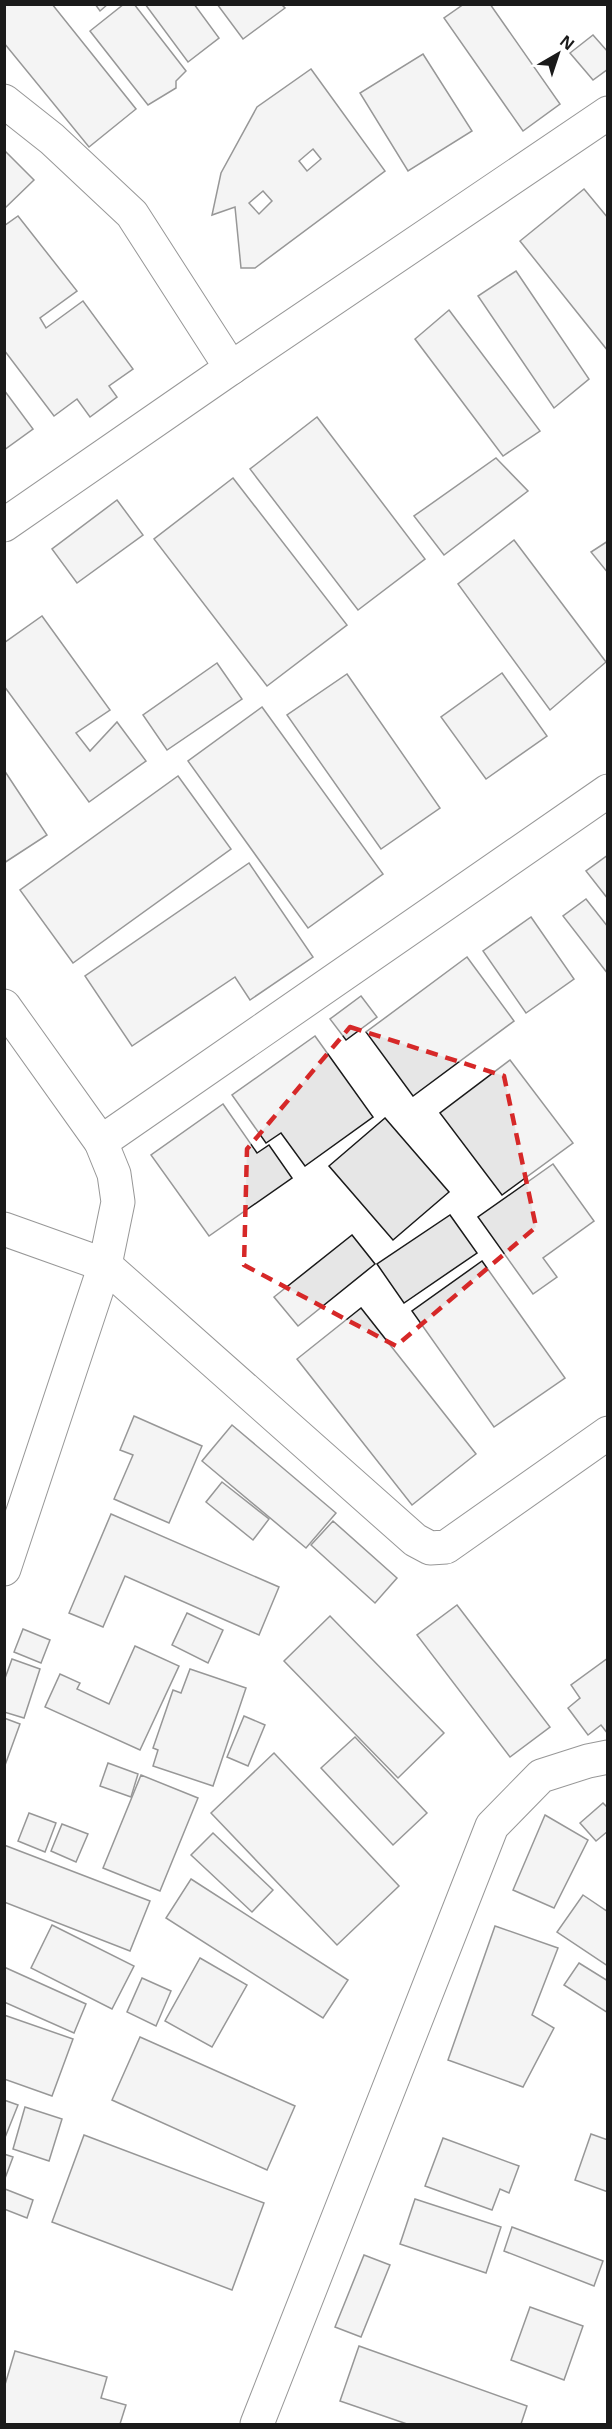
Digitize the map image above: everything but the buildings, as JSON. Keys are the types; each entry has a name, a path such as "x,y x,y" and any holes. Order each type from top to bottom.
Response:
{"street":[{"path":"4,101 52,139 132,214 231,368"},
{"path":"4,525 608,113"},
{"path":"101,1142 608,791"},
{"path":"4,1006 101,1142 114,1174 118,1202 105,1265 4,1569"},
{"path":"4,1229 105,1265 415,1540 430,1548 447,1547 608,1433"},
{"path":"257,2424 492,1826 541,1776 608,1757"}],"highlighted area":[{"path":"350,1027 504,1076 536,1227 396,1346 244,1265 247,1149"}]}
